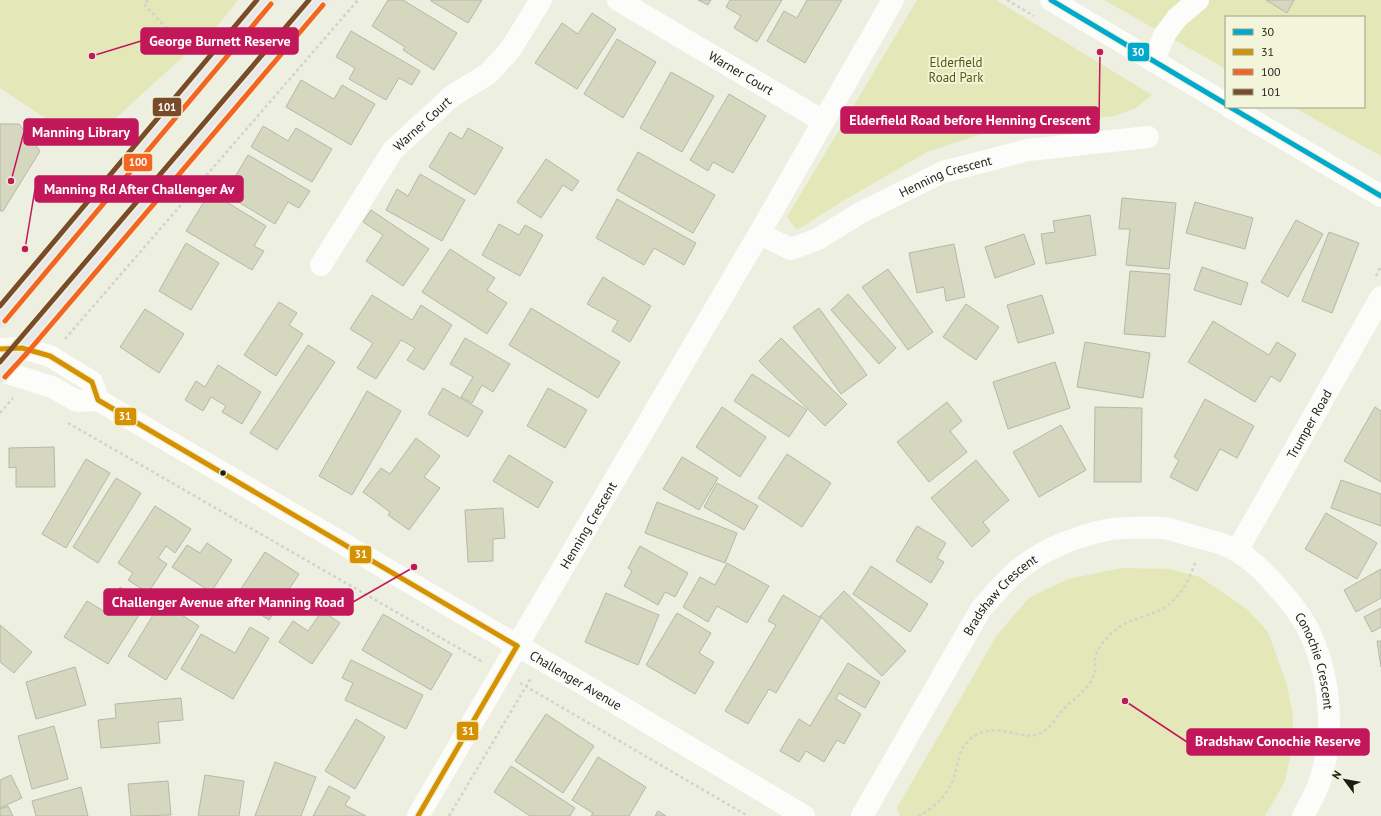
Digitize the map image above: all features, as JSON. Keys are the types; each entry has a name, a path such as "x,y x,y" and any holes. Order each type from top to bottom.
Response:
{"main road":[{"path":"0,317 266,0"},
{"path":"1,371 318,0"}],"street":[{"name":"Warner Court","path":"321,265 393,150 452,96 488,74 510,50 541,0"},
{"name":"Warner Court","path":"618,0 823,121"},
{"name":"Henning Crescent","path":"418,816 759,234 893,0"},
{"path":"1050,0 1225,103"},
{"path":"1153,61 1165,34 1182,9 1198,0"},
{"path":"1232,108 1381,196"},
{"name":"Henning Crescent","path":"759,234 791,249 818,239 860,213 943,172 1028,150 1148,137"},
{"name":"Trumper Road","path":"1237,551 1378,288"},
{"path":"0,349 22,348 50,356 92,382 98,400 77,401 52,387 1,371"},
{"name":"Challenger Avenue","path":"98,400 612,701 804,816"},
{"name":"Bradshaw Crescent","path":"862,816 981,609 1002,584 1019,569 1041,554 1070,541 1107,530 1133,528 1169,529 1224,544 1237,551"},
{"name":"Conochie Crescent","path":"1237,551 1269,578 1290,602 1306,627 1318,655 1327,690 1329,725 1326,756 1320,781 1303,816"}],"path":[{"path":"148,0 144,4 176,38"},
{"path":"50,356 358,0"},
{"path":"1378,288 1381,266"},
{"path":"0,413 29,380"},
{"path":"66,421 501,673 526,686 748,816"},
{"path":"918,816 932,807 947,790 953,778 964,745 976,734 988,730 1005,730 1025,736 1032,736 1043,732 1053,723 1061,711 1089,684 1094,674 1096,666 1095,658 1098,649 1105,639 1114,630 1130,620 1171,604 1179,594 1192,572 1202,539"},
{"path":"449,816 541,660"}],"green space":[{"path":"0,0 238,0 219,24 86,145 0,88"},
{"name":"Elderfield Road Park","path":"917,0 996,0 1152,95 1134,109 1114,116 993,130 927,152 843,201 797,230 787,217"},
{"path":"1104,0 1381,0 1381,156 1295,108 1365,108 1365,16 1225,16 1225,68"},
{"path":"1122,568 1169,569 1200,577 1248,610 1268,632 1287,685 1293,717 1292,748 1285,781 1265,816 900,816 897,808 997,635 1030,597 1068,579"}],"building":[{"path":"388,0 403,0 457,33 434,70 403,50 405,47 372,26"},
{"path":"431,0 482,0 468,23"},
{"path":"698,0 711,0 708,5"},
{"path":"730,0 782,0 757,42 734,28 741,16 726,7"},
{"path":"807,0 842,0 805,63 767,41 784,11 797,18"},
{"path":"1266,0 1294,0 1287,13"},
{"path":"592,13 616,29 577,89 535,63 562,23 578,34"},
{"path":"351,31 420,71 412,85 399,78 386,100 349,79 355,68 336,57"},
{"path":"617,39 656,62 623,118 584,94"},
{"path":"671,72 714,96 682,152 640,128"},
{"path":"301,80 334,99 342,85 375,104 351,145 286,107"},
{"path":"729,94 766,116 733,173 713,162 708,171 690,160"},
{"path":"0,124 19,124 40,151 3,211 0,211"},
{"path":"263,126 288,141 296,128 332,149 312,182 251,147"},
{"path":"468,128 503,148 475,195 429,167 450,132 462,139"},
{"path":"638,152 715,195 693,233 617,190"},
{"path":"248,155 310,191 299,208 288,202 275,224 225,194"},
{"path":"546,159 579,181 572,191 563,185 541,218 517,202"},
{"path":"420,174 465,200 442,241 386,210 397,189 408,196"},
{"path":"210,192 266,226 254,246 264,251 252,270 186,231"},
{"path":"1122,198 1176,203 1169,269 1126,265 1130,229 1119,229"},
{"path":"617,199 696,243 684,265 654,248 644,265 596,238"},
{"path":"1195,202 1253,218 1245,249 1186,233"},
{"path":"371,210 429,249 403,286 366,261 383,235 363,222"},
{"path":"1090,215 1096,255 1046,264 1041,234 1055,232 1053,221"},
{"path":"1296,220 1323,234 1288,297 1261,282"},
{"path":"499,224 519,235 525,225 543,235 520,276 482,255"},
{"path":"1329,232 1359,243 1332,313 1302,301"},
{"path":"1024,234 1035,264 995,278 985,247"},
{"path":"186,243 219,263 191,310 159,291"},
{"path":"954,244 965,297 946,301 944,287 917,293 909,253"},
{"path":"450,249 495,278 487,290 507,303 487,334 422,292"},
{"path":"1202,267 1248,283 1241,305 1194,290"},
{"path":"888,269 933,332 908,350 862,287"},
{"path":"1130,271 1170,274 1165,337 1124,334"},
{"path":"603,277 651,306 630,342 612,331 618,321 587,304"},
{"path":"848,294 896,348 879,364 831,310"},
{"path":"372,295 412,320 421,305 452,325 424,370 407,360 415,348 401,340 376,379 357,368 373,343 350,329"},
{"path":"1042,295 1054,333 1018,343 1007,305"},
{"path":"279,302 297,313 289,325 303,334 276,376 244,355"},
{"path":"966,304 999,327 976,360 943,337"},
{"path":"531,308 620,362 598,398 509,345"},
{"path":"819,308 867,375 841,394 793,327"},
{"path":"145,309 184,334 159,373 120,347"},
{"path":"1213,321 1269,355 1277,342 1296,354 1280,382 1271,376 1255,402 1188,362"},
{"path":"465,338 510,364 493,392 482,385 472,403 461,397 473,377 450,364"},
{"path":"781,338 847,404 825,426 759,361"},
{"path":"1085,342 1150,353 1143,398 1077,387"},
{"path":"308,345 335,362 277,450 250,433"},
{"path":"1055,362 1070,408 1008,429 993,382"},
{"path":"218,365 261,392 242,424 222,412 226,406 211,397 203,411 185,400 196,381 205,387"},
{"path":"752,374 807,410 789,437 734,401"},
{"path":"443,388 483,411 468,437 428,414"},
{"path":"548,388 587,410 565,448 527,426"},
{"path":"367,391 401,411 352,495 319,476"},
{"path":"1205,399 1254,426 1237,458 1220,449 1197,491 1170,477 1179,460 1174,457"},
{"path":"947,402 962,421 950,431 967,452 929,482 897,442"},
{"path":"722,407 766,437 740,477 696,447"},
{"path":"1095,407 1142,408 1141,482 1094,482"},
{"path":"1375,407 1381,411 1381,482 1344,461"},
{"path":"1061,425 1086,470 1039,497 1013,452"},
{"path":"416,438 440,456 424,477 440,488 409,530 388,515 390,512 363,492 381,468 390,474"},
{"path":"54,447 55,487 16,487 16,467 9,468 9,448"},
{"path":"787,454 831,483 802,527 758,498"},
{"path":"509,455 553,482 538,508 493,481"},
{"path":"682,457 718,478 699,510 663,489"},
{"path":"86,459 110,473 66,548 42,534"},
{"path":"976,460 1009,500 983,522 990,531 972,547 931,498"},
{"path":"116,478 141,493 98,563 73,547"},
{"path":"1341,480 1381,494 1381,526 1331,508"},
{"path":"717,483 758,506 744,530 704,507"},
{"path":"657,502 737,533 725,563 645,533"},
{"path":"155,506 191,529 175,553 166,546 158,558 167,564 148,593 128,580 133,573 118,563"},
{"path":"503,508 505,538 493,539 493,561 468,562 465,510"},
{"path":"1326,513 1377,543 1357,579 1305,549"},
{"path":"917,526 946,543 937,558 944,562 931,583 896,561"},
{"path":"207,543 232,560 211,592 172,567 187,545 200,553"},
{"path":"640,546 688,573 675,597 665,592 658,605 624,586 632,571 628,568"},
{"path":"265,552 299,574 269,620 235,598"},
{"path":"727,563 769,586 747,623 717,606 708,622 683,607 700,577 715,585"},
{"path":"871,566 928,604 910,632 853,594"},
{"path":"1381,569 1381,598 1356,612 1344,590"},
{"path":"120,587 146,604 108,664 64,637 87,601 105,612"},
{"path":"844,591 906,651 882,676 820,616"},
{"path":"606,593 659,615 638,665 585,642"},
{"path":"783,595 821,618 776,693 769,689 748,724 725,711 776,625 768,621"},
{"path":"161,602 199,626 166,680 128,656"},
{"path":"1381,608 1381,627 1372,632 1364,617"},
{"path":"322,611 340,623 312,664 279,642 293,621 308,631"},
{"path":"677,613 711,633 699,653 714,662 695,694 646,665"},
{"path":"383,614 452,654 431,690 362,650"},
{"path":"0,625 32,652 14,673 0,662"},
{"path":"250,627 269,638 233,699 181,669 201,634 235,653"},
{"path":"1377,641 1381,641 1381,667"},
{"path":"351,660 423,695 406,729 345,700 353,683 342,678"},
{"path":"848,663 880,682 865,708 839,693 836,699 861,714 844,744 837,740 824,762 806,751 799,762 780,751 799,719 810,726"},
{"path":"75,667 86,705 36,719 26,682"},
{"path":"181,698 183,720 158,722 160,743 101,748 98,720 116,718 115,704"},
{"path":"546,714 594,746 563,793 515,761"},
{"path":"356,719 385,737 355,789 325,771"},
{"path":"54,726 68,779 32,789 18,736"},
{"path":"598,757 646,787 629,816 591,816 593,813 572,800"},
{"path":"275,762 316,777 301,816 255,816"},
{"path":"511,766 575,808 570,816 530,816 494,792"},
{"path":"11,775 22,798 0,808 0,780"},
{"path":"205,775 244,781 239,816 198,816"},
{"path":"168,781 171,815 131,816 128,784"},
{"path":"329,786 350,797 345,805 366,816 313,816"},
{"path":"81,787 88,816 36,816 32,801"},
{"path":"8,806 13,816 0,816 0,809"},
{"path":"658,811 666,816 655,816"}],"transit line":[{"name":"101","path":"0,306 257,0"},
{"name":"101","path":"0,362 309,0"},
{"name":"30","path":"1051,0 1225,103"},
{"name":"100","path":"5,321 271,4"},
{"name":"100","path":"5,377 323,5"},
{"name":"30","path":"1232,108 1381,196"},
{"name":"31","path":"0,349 22,348 50,356 92,382 98,400 517,646"},
{"name":"31","path":"418,816 517,646"}],"place":[{"name":"Elderfield Road before Henning Crescent","path":"1100,52"},
{"name":"George Burnett Reserve","path":"92,56"},
{"name":"Manning Library","path":"11,181"},
{"name":"Manning Rd After Challenger Av","path":"25,249"},
{"name":"Challenger Avenue after Manning Road","path":"414,567"},
{"name":"Bradshaw Conochie Reserve","path":"1125,701"}]}
